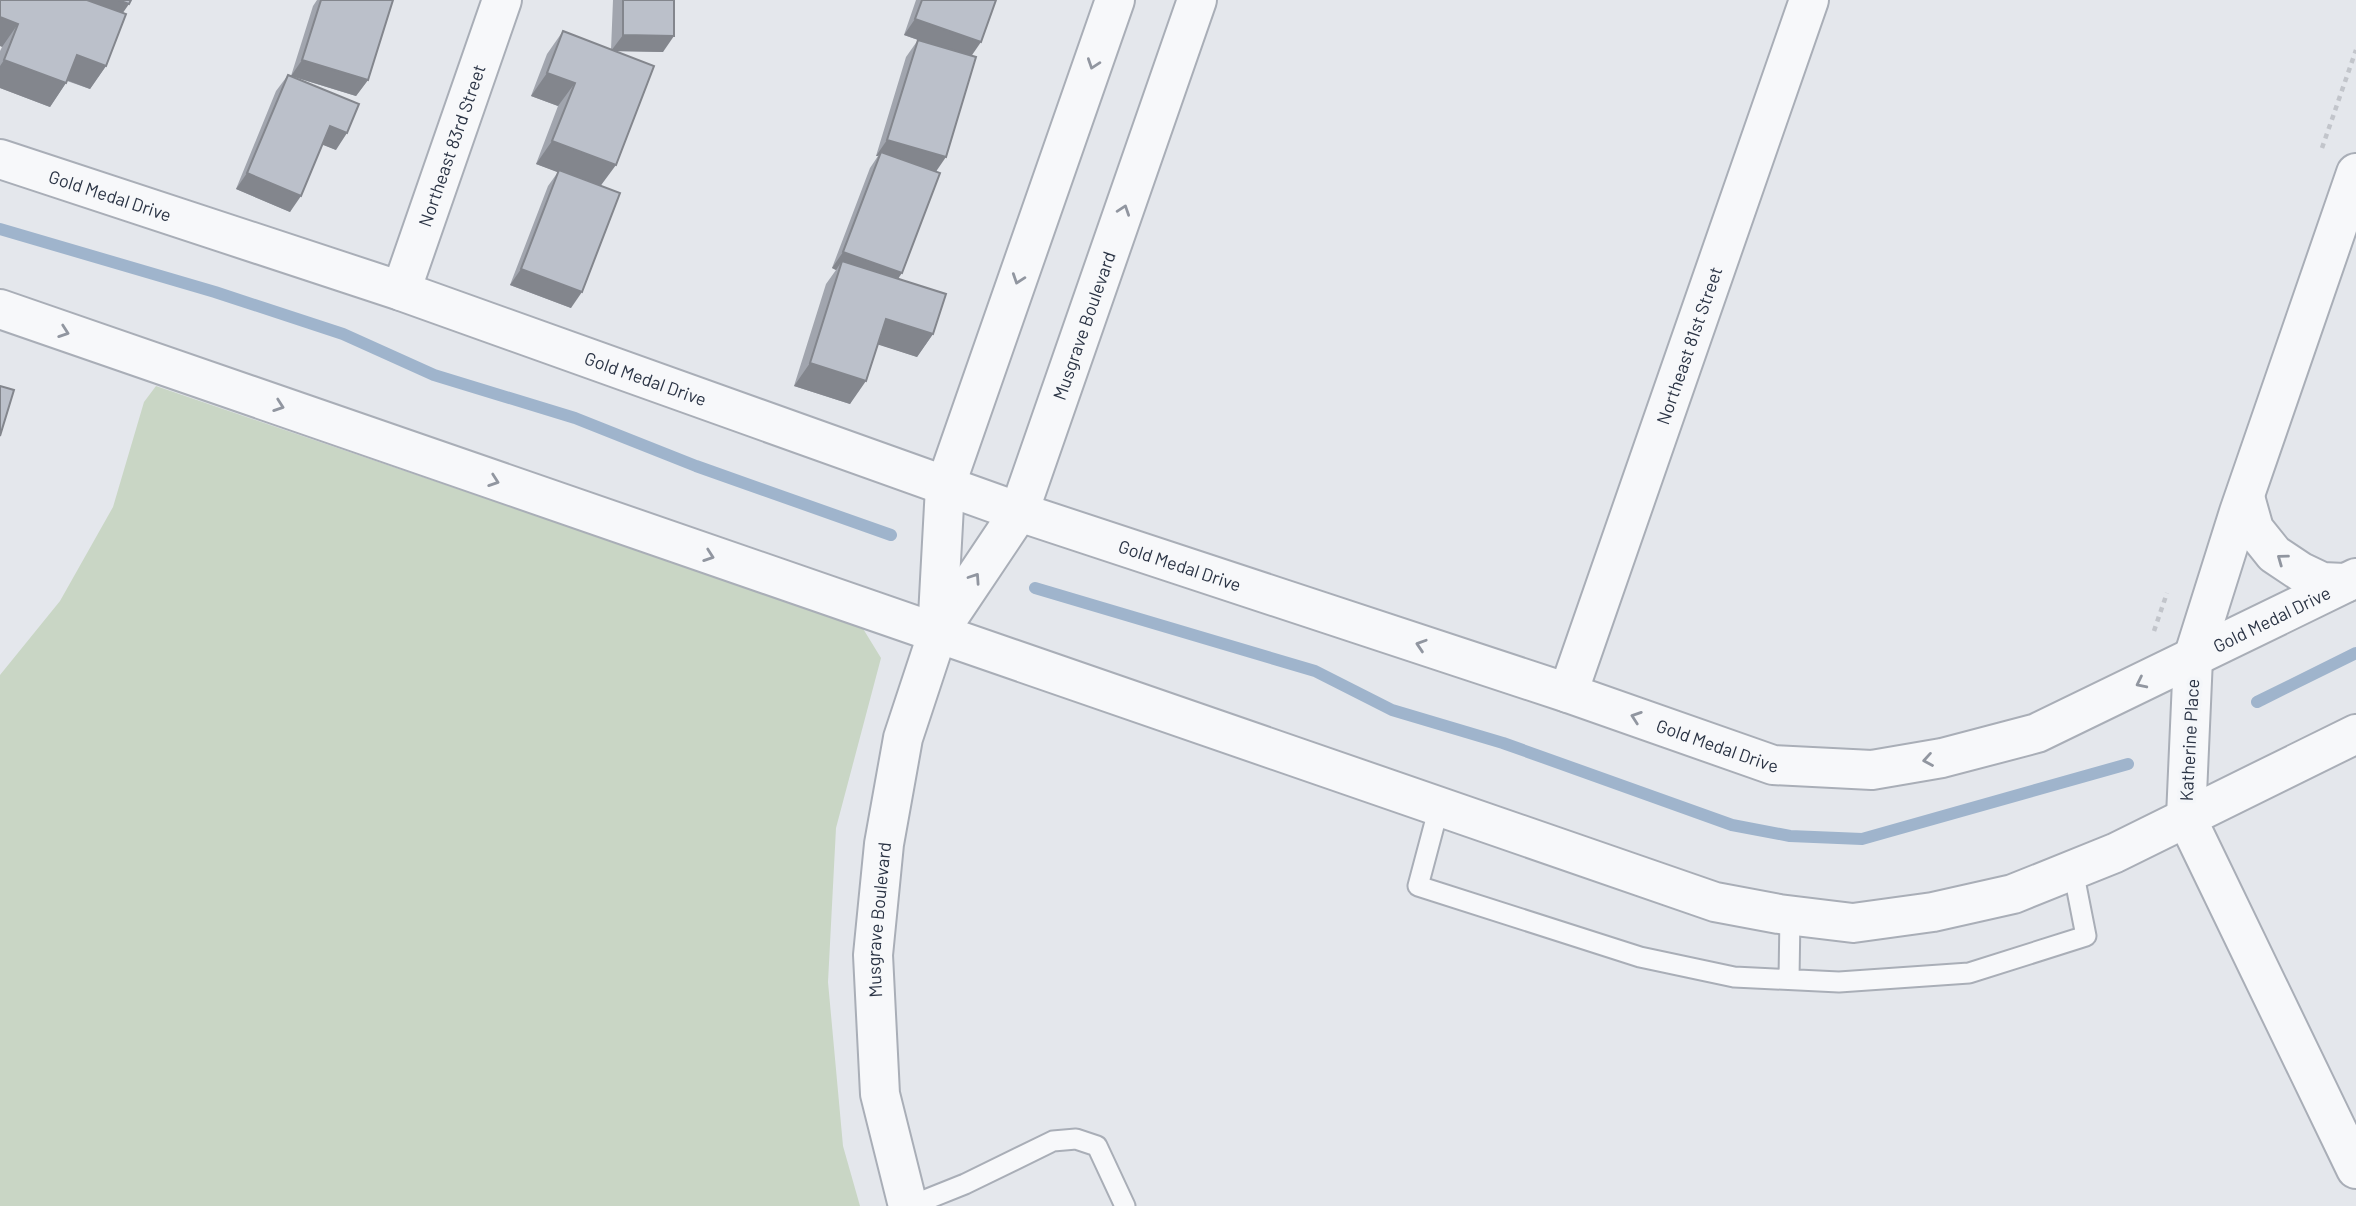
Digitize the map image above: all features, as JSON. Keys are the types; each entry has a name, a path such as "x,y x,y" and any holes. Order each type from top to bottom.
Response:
{"street":[{"name":"Northeast 83rd Street","path":"401,291 502,0"},
{"name":"Musgrave Boulevard","path":"909,1206 880,1094 873,955 884,844 904,738 937,635 945,487 1115,0"},
{"name":"Musgrave Boulevard","path":"937,635 1019,512 1197,0"},
{"name":"Northeast 81st Street","path":"1568,694 1809,0"},
{"name":"Gold Medal Drive","path":"0,159 401,291 945,487 1773,765 1872,771 1942,758 2037,733 2350,580"},
{"name":"Katherine Place","path":"2356,173 2193,658 2186,817 2356,1170"},
{"path":"0,309 1715,902 1790,916 1853,923 1933,912 2013,894 2115,853 2356,734"},
{"path":"2245,497 2254,529 2274,554 2322,582 2350,580"}],"lane":[{"path":"1439,807 1418,886 1640,957 1734,977 1839,982 1969,973 2086,936 2073,870"},
{"path":"1789,979 1790,916"},
{"path":"909,1206 965,1184 1053,1142 1076,1139 1097,1146 1125,1206"}],"path":[{"path":"2322,149 2356,50"},
{"path":"2153,633 2171,583"}],"green space":[{"path":"156,386 862,627 881,658 836,828 828,982 843,1146 860,1206 0,1206 0,675 60,601 113,507 144,402"}],"building":[{"path":"0,0 87,0 126,14 106,66 77,55 66,83 4,60 18,24 0,17"},
{"path":"321,0 393,0 368,80 302,60"},
{"path":"623,0 674,0 674,36 623,35"},
{"path":"922,0 996,0 981,42 915,19"},
{"path":"563,31 654,66 616,165 552,141 575,83 547,73"},
{"path":"918,40 976,57 946,157 887,140"},
{"path":"288,75 359,104 347,133 330,126 301,196 247,173"},
{"path":"881,152 940,173 902,273 843,252"},
{"path":"559,170 620,193 582,292 521,269"},
{"path":"842,261 946,294 933,334 886,319 866,381 810,363"},
{"path":"0,386 14,390 0,436"}],"waterway":[{"path":"0,229 215,292 343,334 434,375 575,418 696,466 891,535"},
{"path":"1035,588 1315,671 1392,710 1503,743 1732,825 1790,836 1862,839 2128,764"},
{"path":"2257,702 2356,653"}]}
